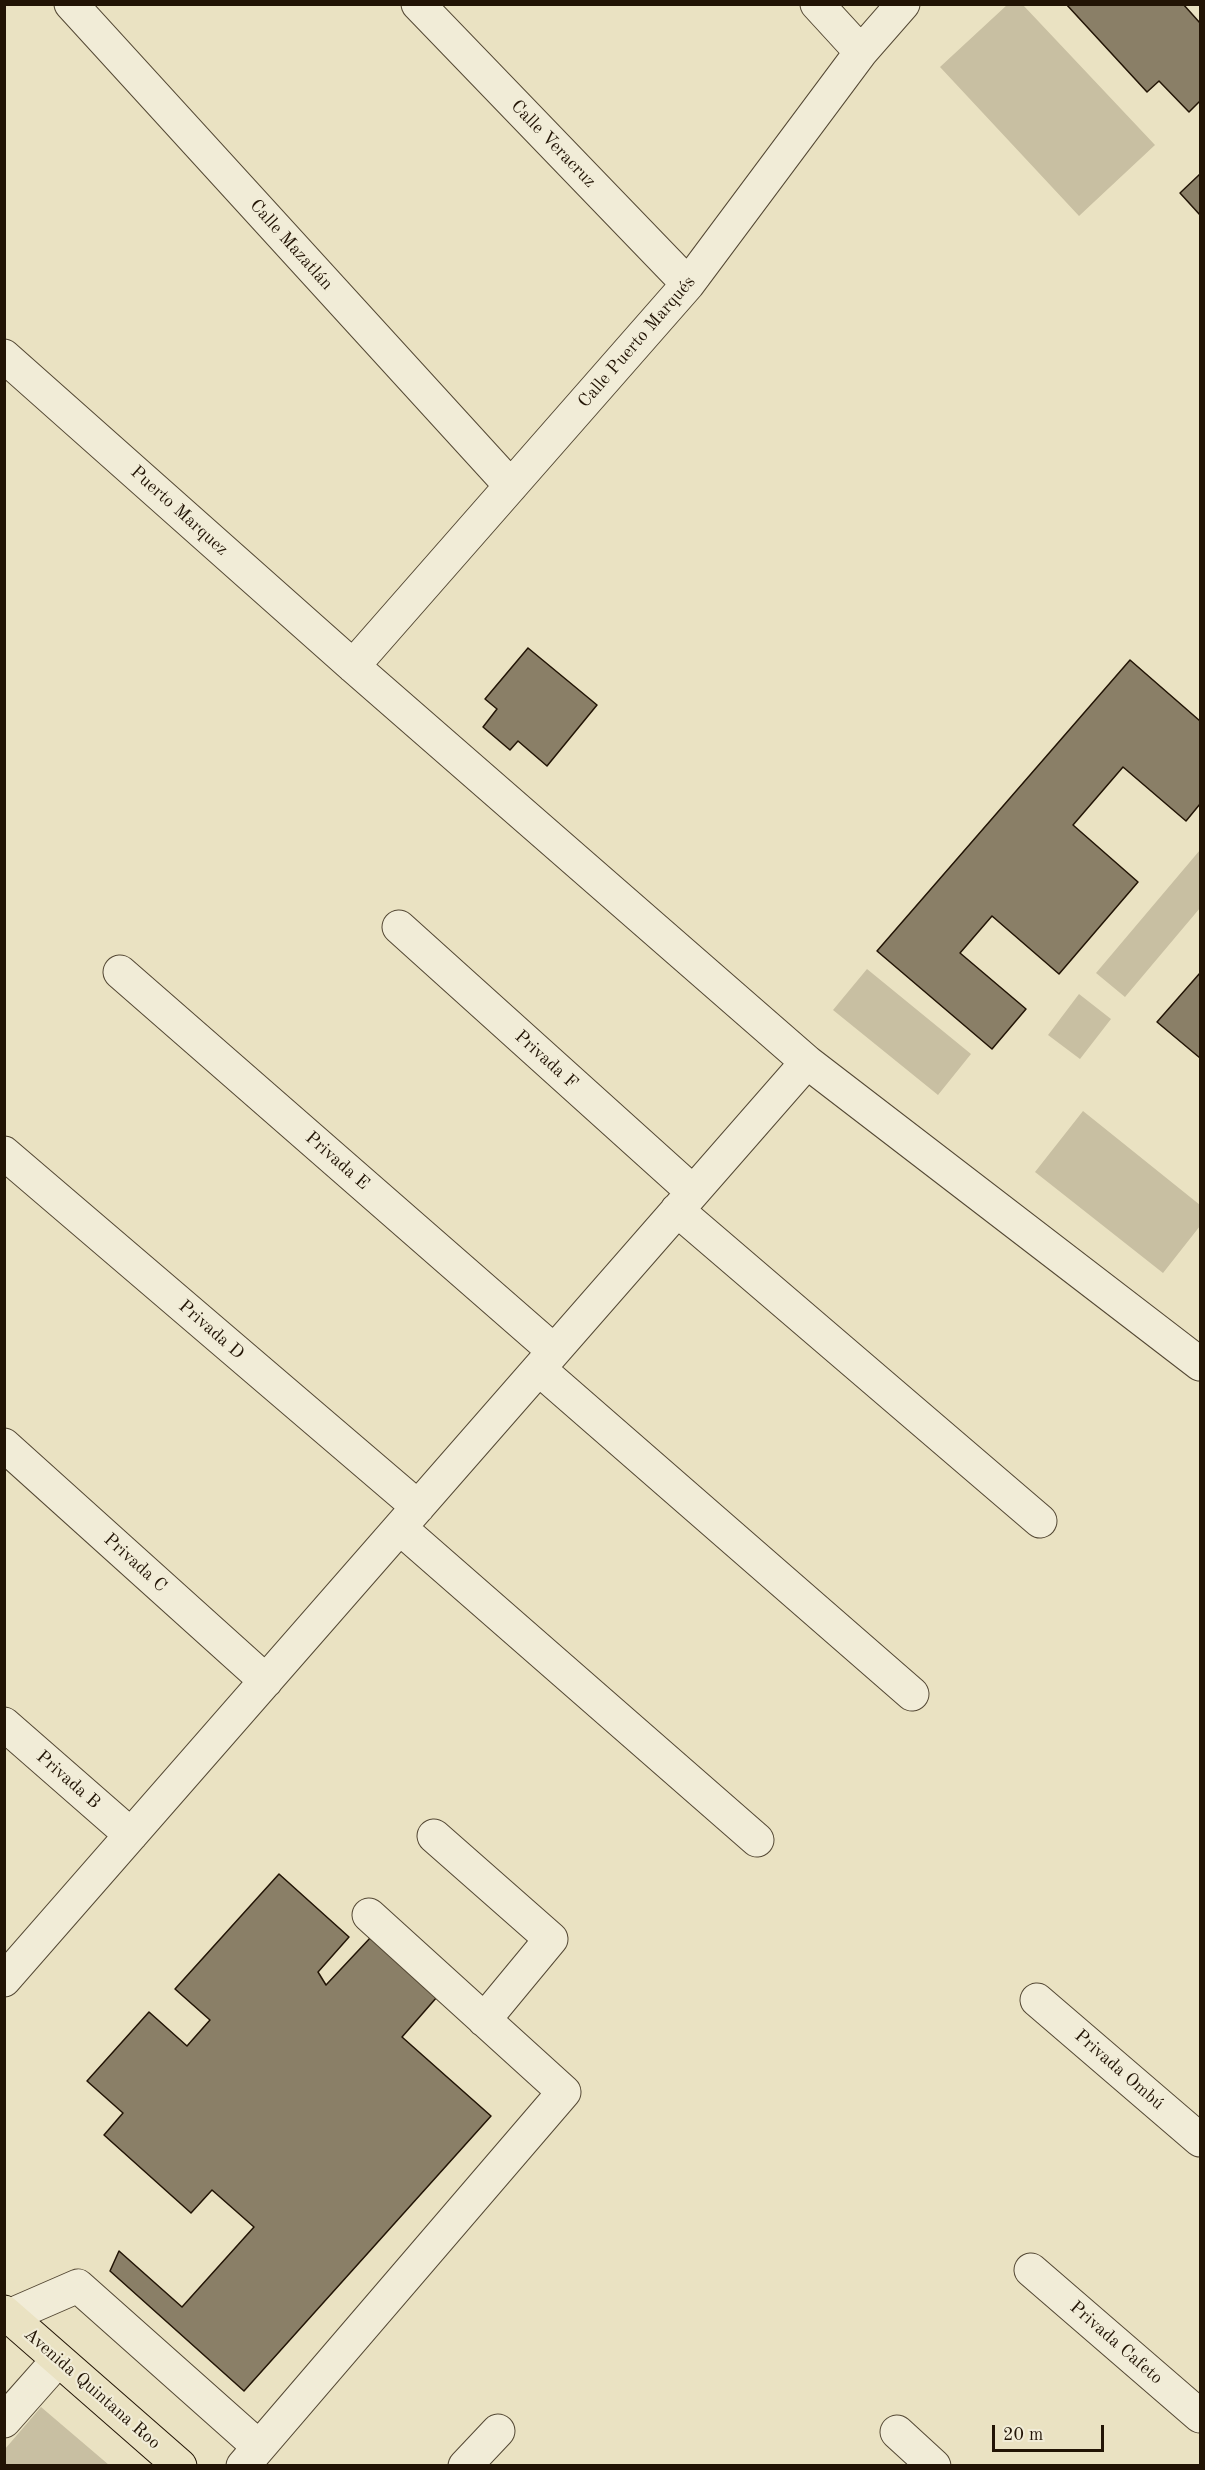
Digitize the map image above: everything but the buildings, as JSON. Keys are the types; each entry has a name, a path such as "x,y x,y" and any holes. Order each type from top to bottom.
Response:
{"main road":[{"name":"Avenida Quintana Roo","path":"7,2314 180,2466"}],"street":[{"name":"Calle Mazatlán","path":"71,4 511,486"},
{"name":"Calle Veracruz","path":"418,4 688,284"},
{"path":"818,4 861,52"},
{"name":"Calle Puerto Marqués","path":"353,666 688,284 861,52 903,4"},
{"name":"Puerto Marquez","path":"4,356 353,666 807,1062 1195,1349"},
{"name":"Privada F","path":"399,927 685,1201 1040,1521"},
{"name":"Privada E","path":"120,972 912,1694"},
{"path":"4,1980 807,1062"},
{"name":"Privada D","path":"4,1153 409,1518 757,1840"},
{"name":"Privada C","path":"4,1445 266,1681"},
{"name":"Privada B","path":"4,1724 131,1835"},
{"path":"434,1836 551,1939 484,2020"},
{"path":"7,2314 78,2286 251,2456 564,2092 369,1915"},
{"name":"Privada Ombú","path":"1037,2000 1200,2140"},
{"name":"Privada Cafeto","path":"1031,2270 1200,2416"},
{"path":"4,2421 58,2360"},
{"path":"465,2466 498,2431"},
{"path":"897,2432 934,2466"}],"shaded area":[{"path":"1007,5 1023,5 1155,145 1079,216 940,67"},
{"path":"1200,850 1200,908 1125,997 1096,973"},
{"path":"867,969 971,1054 938,1095 833,1010"},
{"path":"1079,994 1111,1019 1080,1059 1048,1035"},
{"path":"1083,1111 1200,1205 1200,1226 1163,1273 1035,1172"},
{"path":"41,2407 109,2465 5,2465 5,2449"}]}
